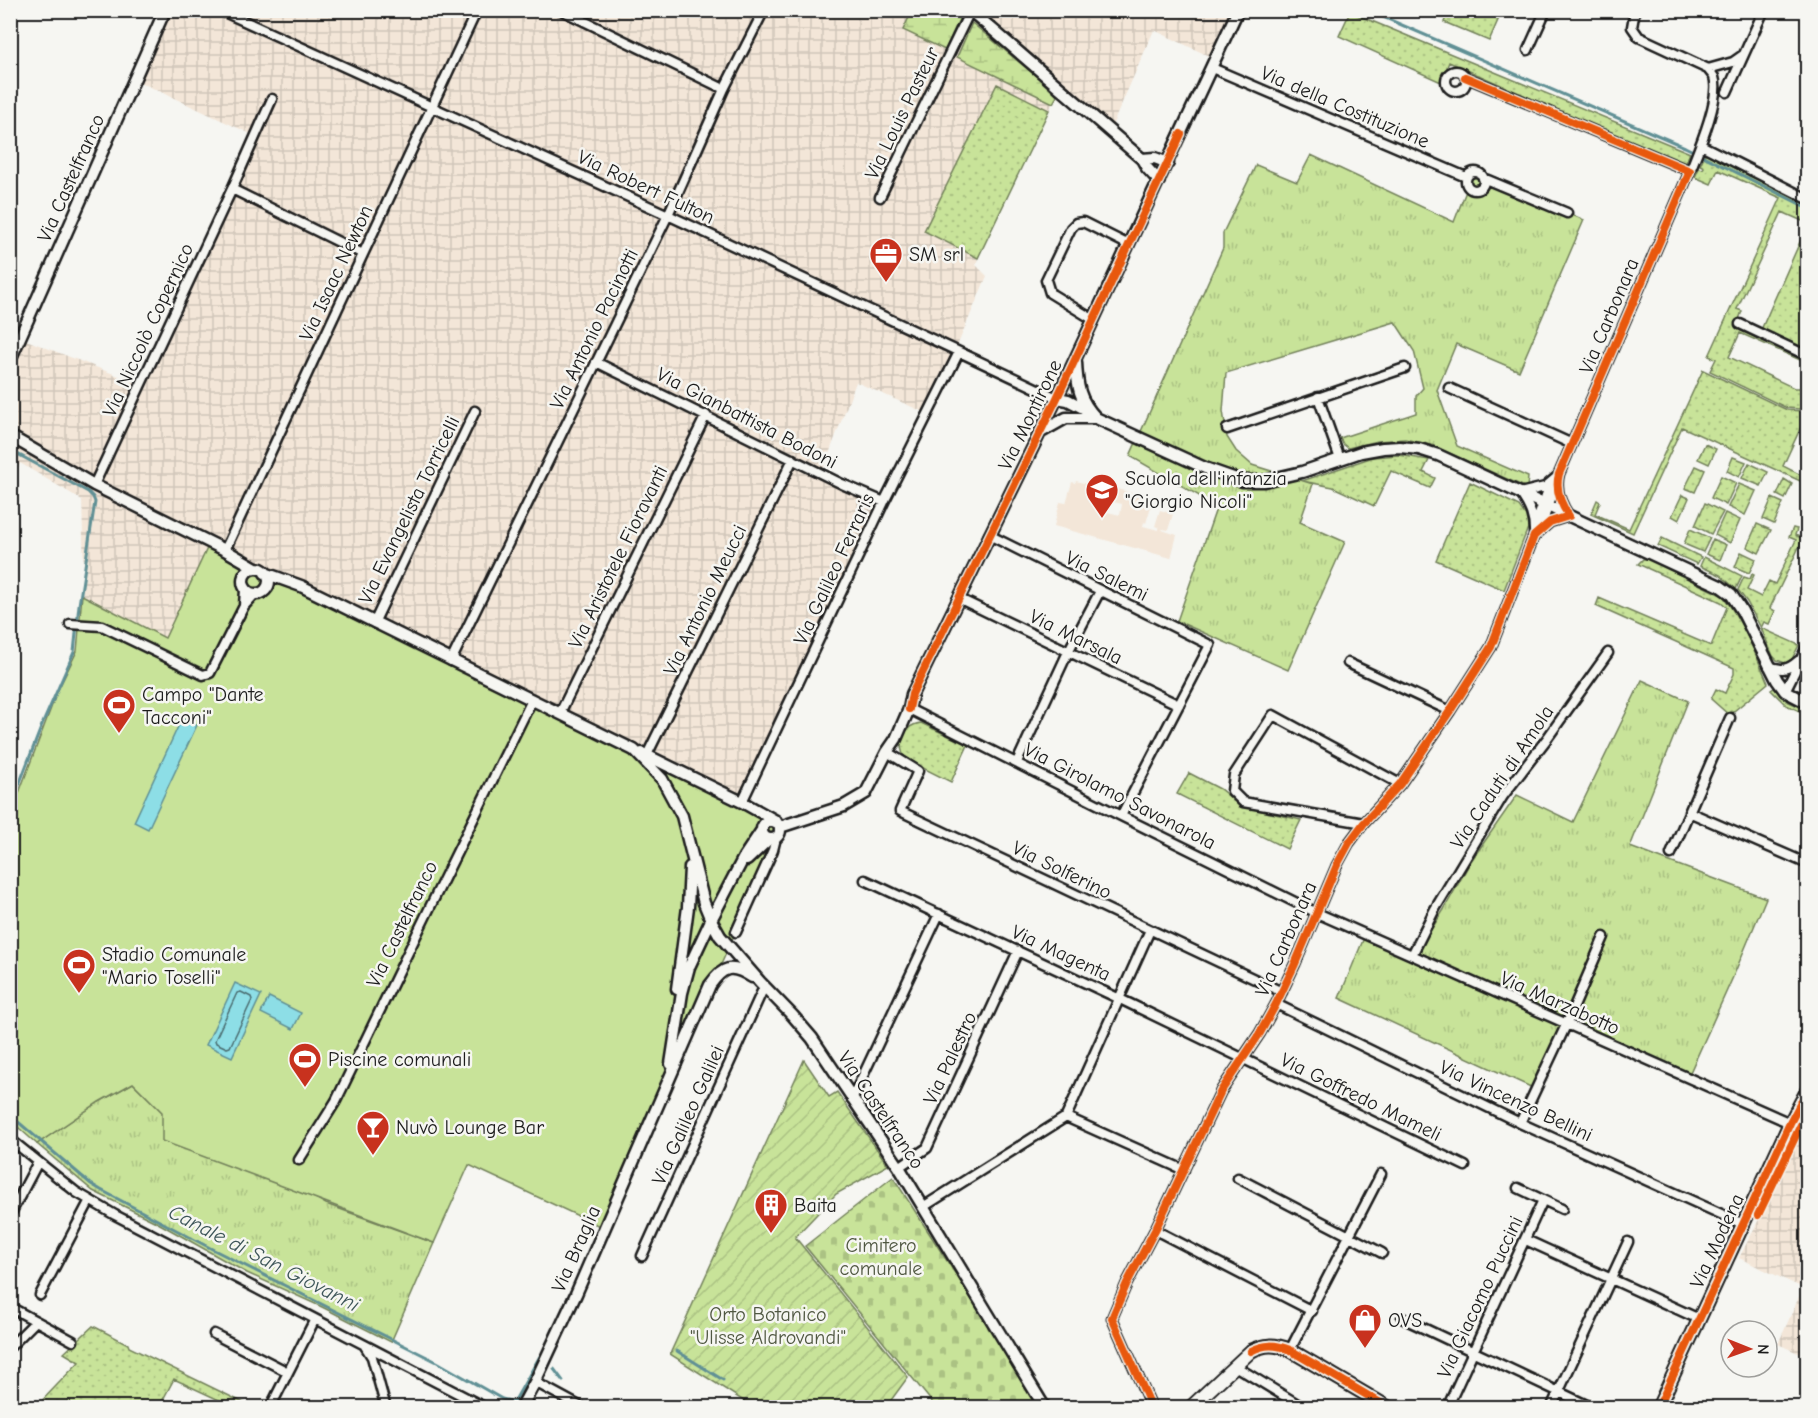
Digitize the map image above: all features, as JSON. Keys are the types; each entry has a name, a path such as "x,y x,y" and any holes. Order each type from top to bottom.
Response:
{"main road":[{"name":"Via Modena","path":"1658,1407 1808,1089"},
{"path":"1190,1407 1251,1351 1262,1345 1274,1345 1290,1350 1373,1404 1389,1407"}],"street":[{"path":"156,10 158,27"},
{"name":"Via Castelfranco","path":"10,360 165,10"},
{"name":"Via Robert Fulton","path":"220,10 668,215 1057,398"},
{"name":"Via Isaac Newton","path":"225,550 477,10"},
{"path":"561,10 724,89"},
{"name":"Via Antonio Pacinotti","path":"451,661 668,215 724,89 764,10"},
{"name":"Via Montirone","path":"769,836 765,823 768,821 778,824 844,806 866,793 896,739 909,709 912,694 1057,398 1238,10"},
{"path":"1528,50 1546,10"},
{"path":"1635,10 1632,27 1639,37 1708,69 1733,62 1743,55"},
{"path":"1727,92 1764,10"},
{"path":"970,11 1142,159 1159,181"},
{"name":"Via Louis Pasteur","path":"880,197 970,11"},
{"name":"Via della Costituzione","path":"1212,68 1466,177"},
{"name":"Via Carbonara","path":"1152,1407 1112,1318 1221,1090 1260,1033 1282,992 1349,843 1400,784 1491,647 1553,484 1701,146 1715,91 1713,76 1708,69"},
{"path":"1465,77 1690,171"},
{"name":"Via Niccolò Copernico","path":"94,485 272,99"},
{"path":"1701,146 1808,199"},
{"path":"1142,159 1155,158 1168,163"},
{"name":"Via della Costituzione","path":"1466,177 1475,171 1478,172 1483,178 1567,213"},
{"name":"Via della Costituzione","path":"1466,177 1467,186 1474,190 1482,186 1483,178"},
{"path":"232,189 363,254"},
{"path":"1094,320 1050,293 1046,280 1071,228 1076,223 1083,222 1129,245"},
{"path":"1740,324 1808,357"},
{"name":"Via Galileo Ferraris","path":"742,802 884,502 959,352"},
{"path":"1076,358 1077,385 1091,416"},
{"name":"Via Gianbattista Bodoni","path":"596,362 842,484 884,502"},
{"path":"1227,429 1405,368"},
{"path":"1449,388 1572,444"},
{"path":"1318,397 1340,459"},
{"path":"1057,398 1078,404 1091,416 1205,468 1242,481 1264,481 1302,472 1361,452 1383,448 1419,449 1438,455 1707,579 1726,590 1742,611 1768,665 1789,693 1808,703"},
{"name":"Via Evangelista Torricelli","path":"374,623 475,411"},
{"name":"Via Aristotele Fioravanti","path":"560,713 705,416"},
{"path":"1040,432 1066,418 1091,416"},
{"name":"Via Castelfranco","path":"10,436 94,485 225,550 261,571 301,586 647,755 742,802 778,824"},
{"name":"Via Antonio Meucci","path":"647,755 793,459"},
{"path":"1520,493 1553,484 1569,516"},
{"path":"1520,493 1532,512 1536,531 1550,522 1569,516"},
{"name":"Via Salemi","path":"989,535 1210,645 1179,705"},
{"name":"Via Castelfranco","path":"225,550 245,573"},
{"path":"252,568 261,571 268,579 267,587 261,593 250,591 243,580 245,573 252,568"},
{"name":"Via Castelfranco","path":"267,587 301,586"},
{"path":"70,624 102,626 203,675 210,673 250,591"},
{"path":"1017,762 1068,652 1100,591"},
{"name":"Via Marsala","path":"958,598 1179,705"},
{"path":"1789,693 1808,645"},
{"name":"Via Caduti di Amola","path":"1412,955 1435,909 1503,796 1608,652"},
{"path":"1768,665 1789,669 1802,657"},
{"path":"1348,663 1450,711"},
{"name":"Via Castelfranco","path":"299,1160 336,1101 532,700"},
{"path":"1121,816 1179,705"},
{"name":"Via Girolamo Savonarola","path":"909,709 1317,912"},
{"path":"1364,823 1243,802 1232,791 1234,775 1274,715 1400,784"},
{"path":"1671,854 1730,718"},
{"name":"Via Castelfranco","path":"634,750 662,779 682,816 698,883 711,920 720,936 812,1038 899,1167 1045,1407"},
{"name":"Via Solferino","path":"887,752 918,771 900,810 1282,992"},
{"path":"1689,812 1808,864"},
{"path":"711,920 734,876 769,836 780,834 778,824"},
{"path":"736,932 773,850 769,836"},
{"name":"Via Castelfranco","path":"659,1102 689,899 688,838"},
{"name":"Via Magenta","path":"865,880 1242,1058"},
{"name":"Via Marzabotto","path":"1317,912 1790,1123"},
{"path":"852,1099 939,914"},
{"name":"Via Braglia","path":"659,1102 671,1063 685,980 711,920"},
{"path":"923,1207 1066,1117 1150,930"},
{"path":"1520,1122 1567,1023 1604,937"},
{"name":"Via Palestro","path":"899,1167 927,1148 1018,951"},
{"name":"Via Braglia","path":"521,1407 576,1294 710,986 718,973 732,968 742,971 762,985"},
{"name":"Via Galileo Galilei","path":"642,1256 762,985"},
{"name":"Via Vincenzo Bellini","path":"1276,1004 1520,1122 1743,1224"},
{"name":"Via Goffredo Mameli","path":"1242,1058 1465,1166"},
{"path":"1066,1117 1184,1170"},
{"path":"10,1138 76,1192 158,1239 486,1407"},
{"path":"10,1215 38,1162"},
{"path":"1290,1350 1381,1174"},
{"path":"1238,1178 1382,1252"},
{"name":"Via Giacomo Puccini","path":"1518,1188 1562,1209"},
{"path":"40,1295 90,1200"},
{"name":"Via Giacomo Puccini","path":"1447,1407 1543,1200"},
{"path":"1155,1230 1312,1311"},
{"path":"1526,1240 1699,1319"},
{"path":"1551,1407 1628,1242"},
{"path":"10,1307 73,1341"},
{"path":"1402,1318 1593,1407"},
{"path":"270,1407 315,1319"},
{"path":"10,1347 36,1321"},
{"path":"214,1334 288,1371"},
{"path":"363,1343 372,1357 386,1407"},
{"path":"379,1378 382,1362 395,1360"},
{"path":"1235,1366 1304,1407"},
{"path":"535,1382 583,1407"}],"shaded area":[{"path":"161,11 1236,11 1213,58 1154,30 1111,128 1062,84 978,258 976,265 987,276 928,414 856,382 821,475 885,504 744,801 210,542 165,639 82,595 84,575 82,500 20,463 11,484 11,364 21,338 142,385 253,135 131,78"},
{"name":"Scuola dell'infanzia \"Giorgio Nicoli\"","path":"1076,481 1087,484 1088,481 1139,495 1138,499 1152,503 1143,526 1158,530 1159,528 1155,526 1160,510 1173,514 1168,530 1162,530 1177,535 1171,558 1054,526 1060,502 1066,503 1072,482","holes":["1098,498 1122,504 1120,515 1095,509"]},
{"path":"1807,1126 1807,1357 1779,1344 1803,1288 1739,1258"}],"green space":[{"path":"1449,10 1502,11 1489,41 1444,22"},
{"path":"912,11 954,11 961,15 945,50 903,30"},
{"path":"1350,12 1690,153 1684,166 1449,62 1441,82 1339,36"},
{"path":"972,23 1057,96 1053,103 957,57"},
{"path":"997,84 1049,110 978,258 924,231"},
{"path":"1706,152 1807,203 1807,223 1782,212 1737,309 1742,311 1737,325 1741,330 1807,363 1740,333 1729,357 1794,388 1804,388 1808,404 1800,409 1787,408 1710,371 1716,359 1709,356 1781,198 1718,170 1711,184 1695,177 1699,168 1704,167 1700,165"},
{"path":"1311,155 1454,222 1473,173 1584,220 1519,371 1456,344 1437,390 1457,446 1528,477 1527,488 1434,446 1405,439 1378,441 1348,448 1343,444 1340,438 1416,413 1416,396 1423,388 1414,351 1395,322 1226,373 1223,411 1227,437 1236,451 1252,465 1313,484 1300,522 1345,542 1288,670 1177,621 1217,506 1130,456 1223,248 1223,233 1256,165 1297,182"},
{"path":"1807,226 1807,351 1761,330"},
{"path":"1703,370 1787,410 1802,411 1807,408 1807,414 1783,466 1807,478 1807,484 1682,427 1633,533 1591,514 1597,500 1600,502 1595,514 1629,529"},
{"path":"1705,444 1716,449 1709,464 1698,459"},
{"path":"1399,455 1429,460 1423,472 1435,478 1430,488 1391,471 1374,506 1333,487 1302,481 1373,457"},
{"path":"1733,457 1746,462 1739,477 1727,471"},
{"path":"1749,463 1768,472 1761,486 1742,478"},
{"path":"1696,466 1705,470 1695,492 1685,488"},
{"path":"1721,476 1736,483 1726,505 1711,498"},
{"path":"1784,479 1792,484 1785,499 1777,495"},
{"path":"1470,482 1519,506 1526,516 1528,528 1504,590 1436,560"},
{"path":"1739,484 1756,491 1745,515 1728,507"},
{"path":"1682,495 1689,498 1679,520 1672,516"},
{"path":"1772,498 1783,503 1774,524 1763,519"},
{"path":"1705,503 1723,512 1711,534 1695,526"},
{"path":"1725,513 1740,520 1730,543 1715,535"},
{"path":"1757,524 1771,530 1759,553 1747,547"},
{"path":"1793,528 1797,529 1795,535 1807,540 1807,545 1801,543 1770,608 1775,611 1769,624 1764,622 1761,628 1738,590 1744,577 1750,579 1752,574 1754,575 1747,590 1761,597 1769,581 1775,584 1796,540 1789,537"},
{"path":"1690,529 1710,538 1703,552 1684,544"},
{"path":"1662,538 1701,557 1697,564 1658,546"},
{"path":"1713,539 1726,545 1720,560 1706,554"},
{"path":"210,542 785,821 606,1229 469,1165 434,1243 162,1141 162,1112 133,1083 99,1102 37,1144 11,1121 11,814 57,692 77,651 82,595 165,638"},
{"path":"1741,552 1756,559 1749,573 1735,567"},
{"path":"1704,557 1742,576 1736,589 1720,575 1700,566"},
{"path":"1643,559 1648,559 1723,596 1743,627 1768,683 1729,715 1711,699 1716,689 1725,693 1734,674 1734,668 1596,606 1599,598 1711,646 1727,607 1721,602 1638,564"},
{"path":"1761,628 1799,645 1792,659 1785,663 1773,656"},
{"path":"1642,680 1688,701 1630,847 1766,898 1687,1079 1563,1024 1535,1089 1339,998 1366,933 1415,955 1471,861 1517,795 1573,822"},
{"path":"1774,688 1787,701 1807,710 1807,714 1786,705 1771,690"},
{"path":"921,723 968,745 951,782 907,760 903,754 901,743 905,732"},
{"path":"1189,773 1220,789 1241,806 1301,820 1287,849 1177,794"},
{"name":"Orto Botanico \"Ulisse Aldrovandi\"","path":"804,1060 829,1097 837,1092 888,1165 836,1194 795,1237 908,1377 886,1407 753,1407 670,1354"},
{"path":"133,1083 162,1112 326,1204 434,1243 391,1342 247,1273 158,1223 93,1191 37,1144 99,1102"},
{"name":"Cimitero comunale","path":"893,1177 1040,1407 936,1407 805,1246"},
{"path":"93,1326 128,1344 129,1347 252,1407 234,1407 174,1379 159,1407 35,1408 79,1362 64,1353"}],"water":[{"path":"182,718 197,725 148,829 134,822"},
{"path":"235,983 261,995 232,1057 206,1045"},
{"path":"269,997 301,1013 293,1029 261,1013"}],"waterway":[{"path":"1367,10 1685,147 1808,208"},
{"name":"Canale di San Giovanni","path":"10,450 88,492 95,502 74,652 42,725 10,808"},
{"name":"Canale di San Giovanni","path":"10,1115 101,1190 214,1250 437,1362 502,1399 518,1403"},
{"path":"677,1351 723,1380"},
{"path":"514,1402 540,1356 544,1356"},
{"path":"554,1369 563,1381"},
{"name":"Canale di San Giovanni","path":"532,1407 538,1408"}],"cycle path":[{"path":"1152,1408 1112,1318 1127,1283 1155,1230 1221,1091 1260,1033 1276,1004 1337,865 1349,843 1400,784 1491,647 1534,536 1550,522 1569,516 1559,496 1559,474 1690,171 1465,77"},
{"path":"909,709 912,694 1057,398 1181,134"},
{"path":"1658,1408 1790,1123 1808,1089"},
{"path":"1758,1215 1808,1110"},
{"path":"1251,1351 1270,1346 1290,1350 1389,1408"}],"place":[{"name":"SM srl","path":"886,283"},
{"name":"Scuola dell'infanzia \"Giorgio Nicoli\"","path":"1102,519"},
{"name":"Campo \"Dante Tacconi\"","path":"119,734"},
{"name":"Stadio Comunale \"Mario Toselli\"","path":"79,994"},
{"name":"Piscine comunali","path":"305,1088"},
{"name":"Nuvò Lounge Bar","path":"373,1156"},
{"name":"Baita","path":"771,1234"},
{"name":"OVS","path":"1365,1349"}]}
